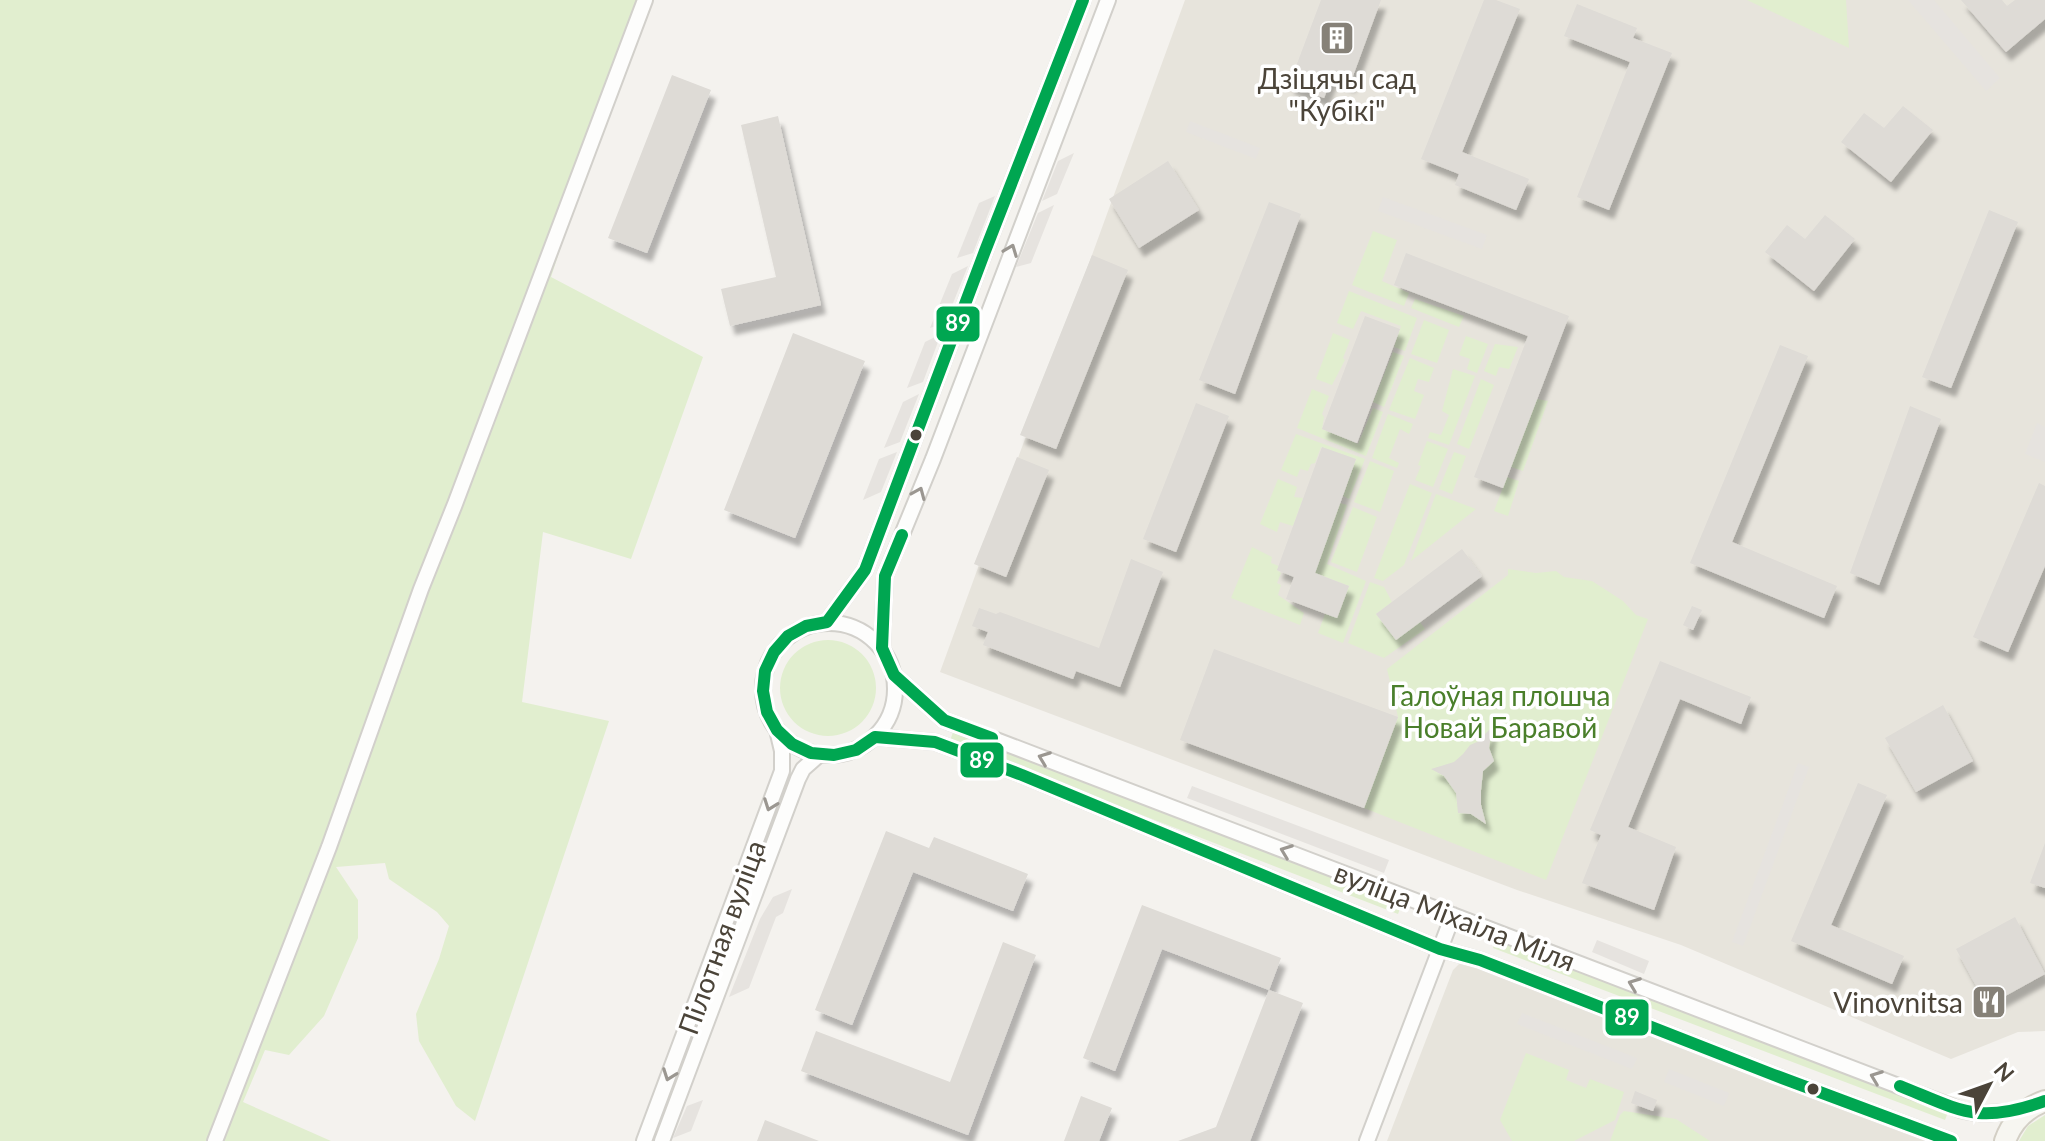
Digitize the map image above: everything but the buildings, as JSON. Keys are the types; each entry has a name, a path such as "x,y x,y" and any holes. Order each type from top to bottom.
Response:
{"main road":[{"path":"2005,1141 2019,1116 2041,1102"}],"street":[{"path":"215,1141 329,847 421,589 645,0"},
{"path":"827,622 865,570 1083,0"},
{"path":"882,648 885,576 933,459 1108,0"},
{"path":"827,622 848,625 867,634 882,648 894,675 896,692 886,724 875,737 856,750 834,755 820,754 792,744 777,730 767,712 763,691 765,671 774,652 788,636 806,626 827,622"},
{"name":"вуліца Міхаіла Міля","path":"894,675 944,720 1961,1110 1975,1114 2010,1112 2041,1102"},
{"name":"Пілотная вуліца","path":"644,1141 782,771 782,751 777,730"},
{"name":"вуліца Міхаіла Міля","path":"875,737 935,742 1440,949 1480,960 1951,1141"},
{"name":"Пілотная вуліца","path":"662,1141 798,779 803,769 820,754"},
{"path":"1367,1141 1453,915"}],"shaded area":[{"path":"1185,0 2045,0 2045,1031 2018,1032 1951,1059 1681,945 1517,890 940,672"},
{"path":"1908,0 1934,0 2000,78 1986,91"},
{"path":"1190,121 1260,148 1256,159 1186,132"},
{"path":"1074,153 1057,194 1042,201 1058,161"},
{"path":"995,196 973,253 957,258 979,203"},
{"path":"1383,197 1487,235 1482,249 1378,211"},
{"path":"1054,205 1031,263 1016,267 1038,213"},
{"path":"968,266 945,323 930,328 952,274"},
{"path":"941,334 923,382 907,388 925,342"},
{"path":"919,394 900,442 884,448 903,402"},
{"path":"2037,423 2045,427 2045,462 2025,454"},
{"path":"897,452 881,492 863,500 879,459"},
{"path":"1798,763 1809,767 1743,946 1732,942"},
{"path":"1192,786 1389,860 1384,873 1187,798"},
{"path":"792,889 783,913 776,917 749,988 729,997 760,919 773,897"},
{"path":"1597,940 1649,961 1644,974 1592,952"},
{"path":"1465,961 1474,961 1926,1141 1387,1141 1453,970"},
{"path":"1522,1013 1637,1058 1632,1069 1517,1024"},
{"path":"1669,1069 1729,1093 1724,1106 1664,1082"},
{"path":"703,1100 691,1131 673,1138 687,1106"}],"green space":[{"path":"0,0 643,0 551,277 703,357 631,559 543,532 522,702 609,721 475,1121 456,1106 419,1041 416,1014 449,926 437,912 389,879 385,863 336,867 358,900 358,938 324,1016 289,1055 265,1050 243,1102 331,1141 0,1141"},
{"path":"1747,0 1846,0 1849,48"},
{"path":"1373,231 1397,240 1382,281 1409,293 1404,306 1352,285"},
{"path":"1349,291 1417,318 1405,351 1394,347 1401,326 1361,311 1353,329 1337,323"},
{"path":"1415,299 1464,316 1459,327 1411,308"},
{"path":"1424,320 1449,330 1437,363 1411,354"},
{"path":"1333,333 1350,340 1343,358 1345,360 1332,385 1316,379"},
{"path":"1466,336 1488,344 1477,373 1467,369 1470,359 1459,355"},
{"path":"1495,344 1518,347 1509,369 1499,367 1496,376 1484,371"},
{"path":"1393,352 1404,356 1384,407 1373,402"},
{"path":"1410,358 1434,368 1429,382 1418,379 1414,391 1424,395 1415,419 1389,410"},
{"path":"1453,369 1475,376 1449,445 1428,438 1430,432 1441,435 1449,415 1442,411"},
{"path":"1481,379 1494,385 1469,449 1457,444"},
{"path":"1312,389 1329,396 1322,414 1322,429 1358,444 1373,408 1383,412 1366,456 1297,428"},
{"path":"1537,399 1548,401 1523,471 1511,467"},
{"path":"1388,414 1413,424 1409,434 1400,429 1389,458 1399,463 1397,468 1372,458"},
{"path":"1296,434 1365,459 1349,499 1343,496 1356,459 1321,447 1308,471 1300,469 1297,477 1281,470"},
{"path":"1427,441 1448,449 1433,487 1415,480"},
{"path":"1454,452 1466,456 1452,494 1439,489"},
{"path":"1370,461 1394,471 1380,512 1354,502"},
{"path":"1507,477 1519,481 1508,516 1494,511"},
{"path":"1278,479 1297,487 1294,497 1303,498 1293,526 1280,522 1277,532 1260,524"},
{"path":"1410,484 1432,493 1404,565 1383,581 1374,578"},
{"path":"1436,494 1476,509 1411,561"},
{"path":"1340,503 1347,505 1327,564 1366,581 1343,643 1318,633 1325,614 1337,618 1349,586 1315,573"},
{"path":"1353,507 1377,517 1357,572 1331,562"},
{"path":"1252,547 1272,557 1271,563 1279,566 1277,570 1281,573 1277,583 1281,585 1278,595 1304,613 1300,625 1231,598"},
{"name":"Галоўная плошча Новай Баравой","path":"1508,569 1536,573 1556,571 1564,577 1592,581 1623,601 1636,615 1648,619 1546,880 1364,808 1398,717 1387,669 1508,575"},
{"path":"1370,582 1384,587 1392,602 1376,614 1396,640 1420,622 1425,629 1384,658 1348,643"},
{"path":"828,640 846,644 862,654 872,670 876,688 872,706 862,722 846,732 828,736 810,732 794,722 784,706 780,688 784,670 794,654 810,644"},
{"path":"954,729 1403,901 1398,914 950,741"},
{"path":"1495,940 1948,1112 1945,1120 1493,948"},
{"path":"1526,1053 1569,1070 1566,1080 1586,1088 1590,1079 1624,1092 1615,1120 1574,1141 1512,1141 1500,1120"},
{"path":"1624,1111 1676,1119 1710,1141 1610,1141"},
{"path":"2045,1115 2045,1141 2019,1141 2028,1126"}],"transit line":[{"name":"89","path":"1083,0 865,570 827,622 806,626 788,636 774,652 765,671 763,691 767,712 777,730 792,744 811,753 834,755 856,750 875,737 935,742 1022,775 1440,949 1480,960 1951,1141"},
{"name":"89","path":"902,535 885,576 882,648 894,675 944,720 992,738"},
{"name":"89","path":"1900,1086 1971,1112 2003,1112 2045,1101"}],"place":[{"name":"Дзіцячы сад \"Кубікі\"","path":"1337,38"},
{"name":"Vinovnitsa","path":"1989,1002"}]}
